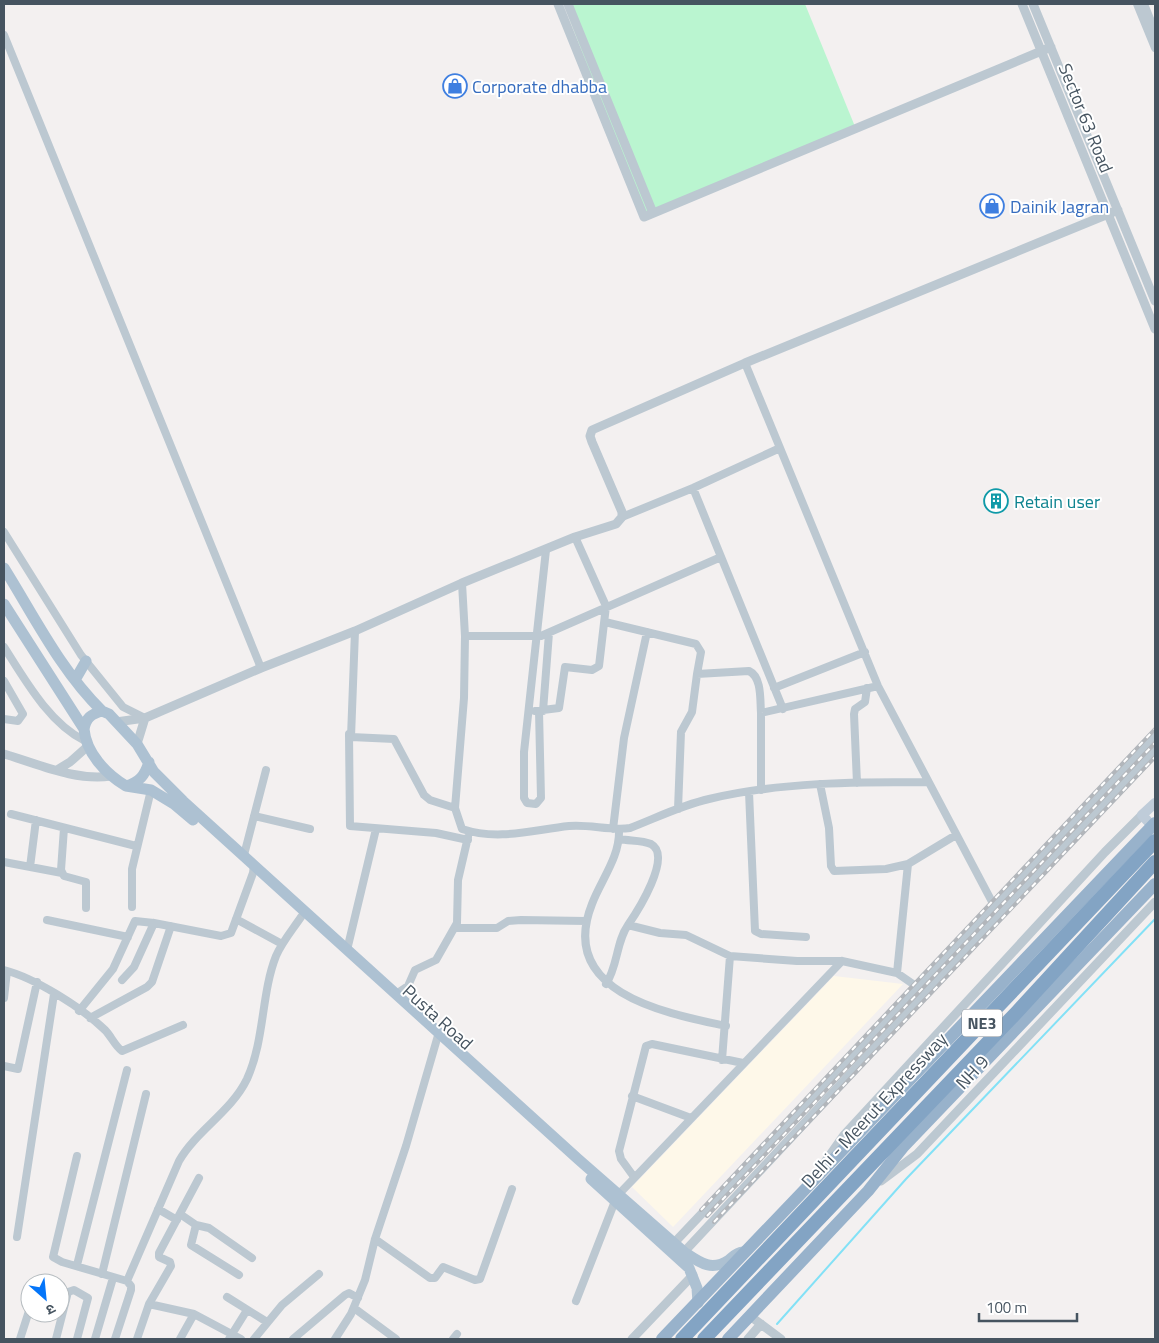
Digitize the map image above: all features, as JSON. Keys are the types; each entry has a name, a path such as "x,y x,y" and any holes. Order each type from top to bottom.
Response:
{"highway":[{"path":"662,1339 807,1186 1148,846 1155,823"},
{"name":"Delhi - Meerut Expressway","path":"682,1339 725,1296 1148,846"},
{"name":"Delhi - Meerut Expressway","path":"704,1339 1017,1012 1155,862"},
{"path":"728,1339 868,1191 904,1146 1155,884"}],"main road":[{"name":"Pusta Road","path":"4,568 86,696 102,711 110,714 137,744 154,772 244,856 253,869 301,917 617,1197 693,1275"},
{"path":"4,604 86,739 111,776 126,786 137,783 146,773 149,762"},
{"path":"75,680 86,661"},
{"path":"86,739 85,722 92,714 102,711"},
{"name":"Pusta Road","path":"126,786 151,790 180,809 347,950 396,994 437,1036"},
{"path":"1155,803 1142,815 1155,829"},
{"name":"Pusta Road","path":"617,1197 699,1262 712,1266 723,1263 738,1252 747,1251"},
{"path":"693,1275 698,1303"}],"street":[{"path":"558,4 644,217 1051,47"},
{"path":"568,4 653,213"},
{"name":"Sector 63 Road","path":"1022,4 1155,328"},
{"name":"Sector 63 Road","path":"1033,4 1155,301"},
{"path":"1137,4 1155,48"},
{"path":"1144,4 1155,31"},
{"path":"4,35 261,668"},
{"path":"622,517 620,506 590,436 592,430 745,363 1118,210"},
{"path":"745,363 878,686 999,915"},
{"path":"116,722 145,718 261,668 355,631 462,583 575,537 616,524 622,517 693,488 780,448"},
{"path":"693,488 783,709"},
{"path":"4,532 86,661 122,707 145,718"},
{"path":"528,711 560,708 565,667 592,670 600,666 606,606 575,537"},
{"path":"546,550 535,636 523,792 527,803 536,804 541,798 541,711 549,634"},
{"path":"465,636 535,636 549,634 606,606 720,557"},
{"path":"462,583 465,636 464,698 455,808 459,825 462,829 502,835 570,826 630,828 707,799 761,790 820,784 928,782"},
{"path":"605,622 696,644 700,647 692,712 681,732 678,809"},
{"path":"355,631 349,734 350,826 436,833 468,840"},
{"path":"647,632 624,738 616,829 620,839 586,921 585,935 588,954 595,970 606,984 663,1011 726,1026"},
{"path":"4,647 34,693 64,728 69,733 86,739"},
{"path":"774,688 865,652"},
{"path":"697,674 749,671 757,679 761,713 761,790"},
{"path":"4,681 23,714 22,718 18,721 4,719"},
{"path":"761,713 878,686"},
{"path":"857,783 854,714 855,709 866,702 867,688"},
{"path":"137,744 145,718"},
{"path":"64,728 86,739"},
{"path":"349,734 354,738 383,737 394,739 424,796 455,808"},
{"path":"674,1242 1155,735"},
{"path":"57,770 70,762 86,739"},
{"path":"684,1252 1155,748"},
{"path":"4,754 68,775 92,778 111,776"},
{"path":"244,856 266,770"},
{"path":"820,784 825,806 831,866 834,871 886,869 908,864 956,835"},
{"path":"132,907 132,869 151,790"},
{"path":"749,792 755,931 761,934 806,938"},
{"path":"11,814 136,846"},
{"path":"807,1186 844,1135 1142,815"},
{"path":"254,816 310,829"},
{"path":"30,867 36,820"},
{"path":"62,873 64,828"},
{"path":"1129,828 1148,846"},
{"path":"347,950 376,829"},
{"path":"396,994 408,986 415,970 436,960 455,928 459,916 459,873 470,830"},
{"path":"606,984 616,964 624,931 646,899 654,877 657,856 655,848 650,844 620,839"},
{"path":"4,862 62,873 86,882 86,908"},
{"path":"897,972 908,864"},
{"path":"79,1010 113,969 130,929 135,922 154,923 224,936 231,933 253,869"},
{"name":"NH 9","path":"868,1191 917,1154 1155,902"},
{"path":"127,1281 188,1145 225,1109 246,1080 259,1043 272,968 282,944 301,917"},
{"path":"236,919 282,944"},
{"path":"47,920 128,937"},
{"path":"455,928 497,928 508,921 521,920 586,921"},
{"path":"122,980 134,967 154,923"},
{"path":"628,925 660,933 686,935 730,956 797,961 842,961 897,972 926,993"},
{"path":"90,1018 147,987 152,982 172,926"},
{"path":"722,1060 730,956"},
{"path":"576,1301 617,1197 842,961"},
{"path":"4,998 5,970 37,982 90,1018 111,1036 122,1051 183,1025"},
{"path":"4,1066 18,1069 37,982"},
{"path":"17,1237 54,994"},
{"path":"335,1339 346,1324 358,1298 375,1239 406,1146 437,1036"},
{"path":"634,1177 621,1159 619,1151 644,1049 648,1045 743,1063"},
{"path":"77,1265 127,1070"},
{"path":"102,1274 146,1094"},
{"path":"632,1096 691,1118"},
{"path":"77,1156 53,1254 57,1260 127,1281 131,1286 115,1339"},
{"path":"137,1339 149,1304 171,1266 170,1262 160,1258 158,1254 199,1178"},
{"path":"375,1239 430,1278 435,1278 443,1267 478,1280 481,1278 512,1189"},
{"path":"158,1209 196,1226 209,1228 252,1258"},
{"path":"196,1226 191,1246 239,1275"},
{"path":"254,1339 267,1322 319,1274"},
{"path":"632,1339 693,1275"},
{"path":"95,1339 113,1278"},
{"path":"56,1339 68,1292 74,1290 88,1298 77,1339"},
{"path":"293,1339 345,1295 349,1293 358,1298"},
{"path":"227,1298 267,1322"},
{"path":"149,1304 194,1314 230,1336 241,1339"},
{"path":"354,1308 396,1339"},
{"path":"230,1336 247,1310"},
{"path":"180,1339 194,1314"},
{"path":"750,1316 781,1339"},
{"path":"20,1339 25,1323"},
{"path":"748,1339 761,1324"}],"shaded area":[{"path":"834,976 903,984 673,1227 632,1187"}],"green space":[{"path":"564,4 805,4 856,129 644,217"}],"waterway":[{"path":"777,1324 906,1179 1155,919"}],"railway":[{"path":"701,1210 1155,729"},
{"path":"707,1216 1155,743"},
{"path":"714,1222 1155,757"}],"place":[{"name":"Corporate dhabba","path":"455,86"},
{"name":"Dainik Jagran","path":"992,206"},
{"name":"Retain user","path":"996,501"}]}
